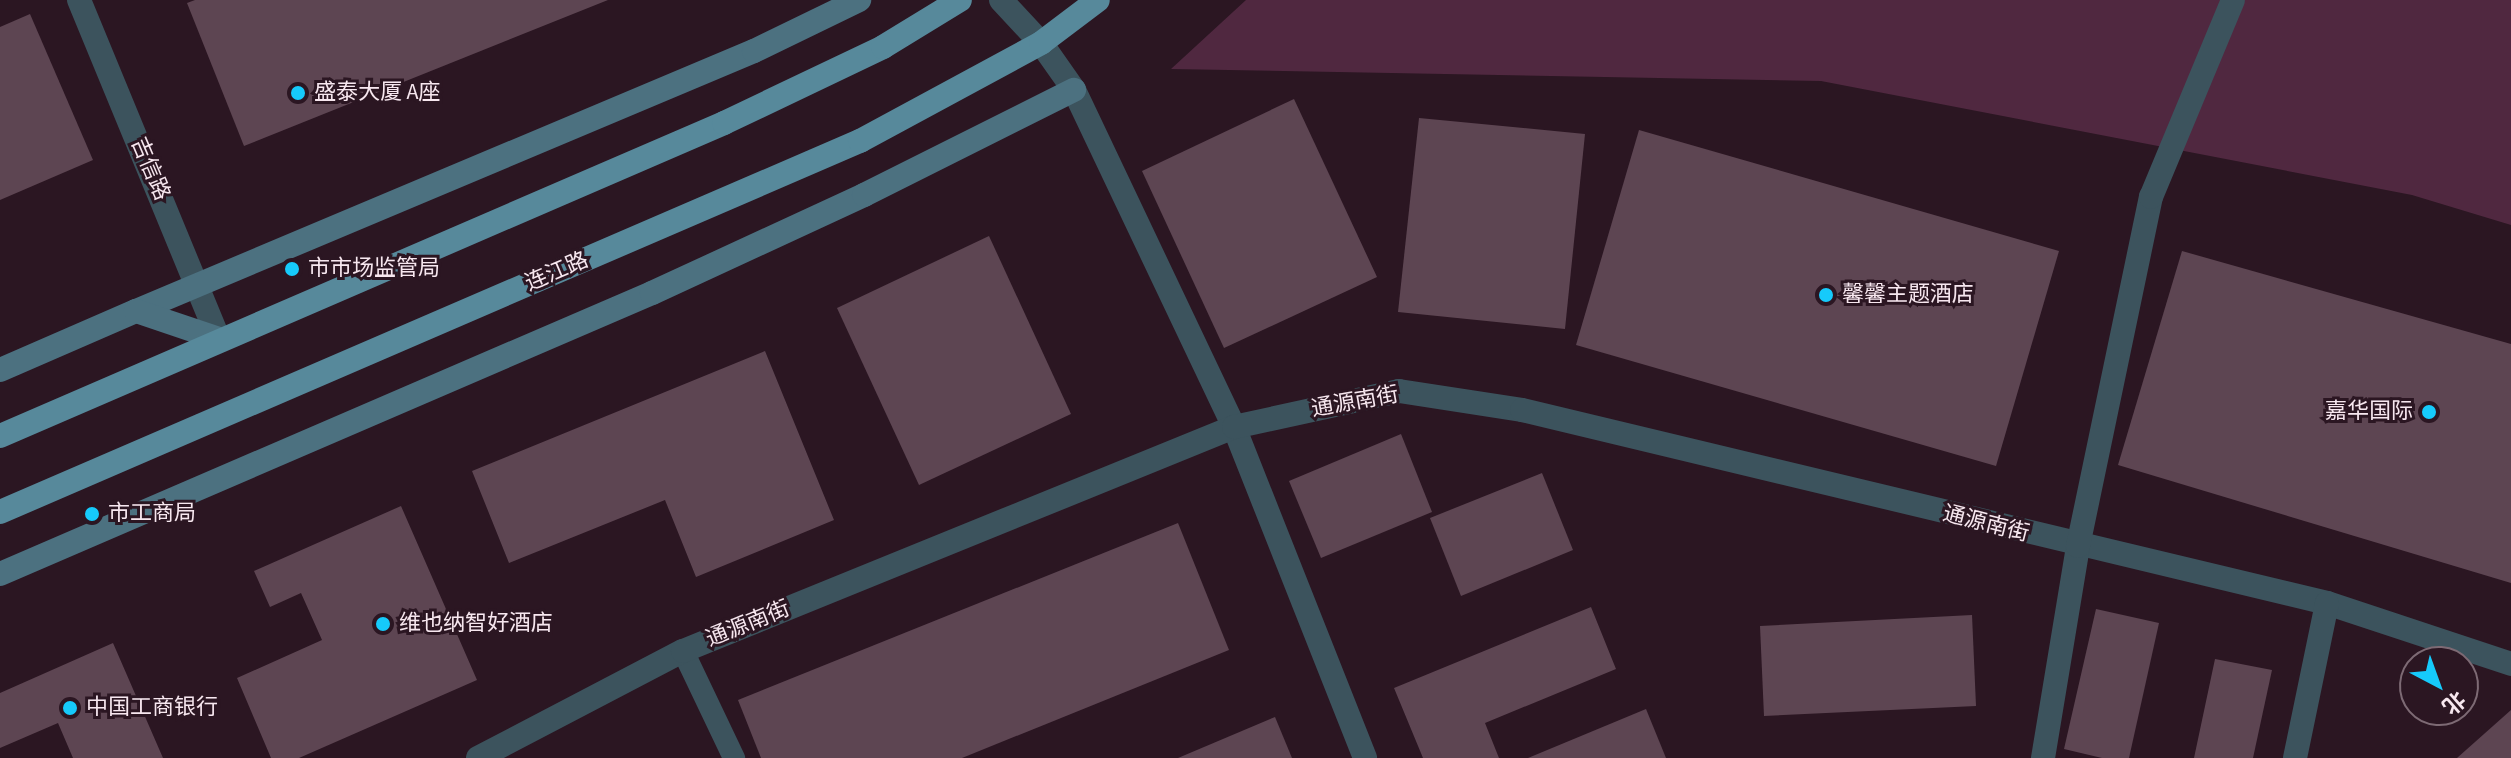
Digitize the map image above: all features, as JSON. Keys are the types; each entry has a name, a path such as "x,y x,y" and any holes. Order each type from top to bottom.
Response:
{"main road":[{"path":"0,370 754,51 859,0"},
{"path":"0,436 724,123 883,47 960,0"},
{"name":"连江路","path":"0,512 860,141 1041,43 1098,0"},
{"path":"0,574 652,293 864,195 1074,90"},
{"path":"136,311 219,339"}],"street":[{"name":"吉信路","path":"79,0 219,339"},
{"path":"1001,0 1041,43 1074,90 1234,427 1365,758"},
{"path":"2043,758 2078,546 2151,197 2233,0"},
{"name":"通源南街","path":"478,758 683,651 1234,427 1399,391 1522,410 2078,546 2327,603 2511,664"},
{"path":"2295,758 2327,603"}],"lane":[{"path":"683,651 734,758"}],"shaded area":[{"path":"1246,0 2511,0 2511,225 2412,195 1821,81 1171,69"}],"building":[{"name":"盛泰大厦 A座","path":"195,0 608,0 244,146 187,3"},
{"path":"30,14 93,160 0,200 0,27"},
{"path":"1294,99 1377,277 1224,348 1142,171"},
{"path":"1419,118 1585,134 1565,329 1398,312"},
{"path":"1639,130 2059,251 1996,466 1576,345"},
{"path":"989,236 1071,414 919,485 837,308"},
{"path":"2182,251 2511,344 2511,583 2118,465"},
{"path":"765,351 834,520 696,577 665,500 509,563 472,471"},
{"path":"1401,434 1432,512 1321,558 1289,481"},
{"path":"1542,473 1573,550 1461,596 1430,518"},
{"name":"维也纳智好酒店","path":"401,506 477,680 299,758 271,758 237,678 322,640 301,593 270,607 254,571"},
{"path":"1178,523 1229,650 962,758 761,758 738,700"},
{"path":"1591,607 1616,669 1485,723 1499,758 1423,758 1394,688"},
{"path":"2096,609 2159,623 2129,758 2102,758 2064,749"},
{"path":"1972,615 1976,706 1764,716 1760,626"},
{"name":"中国工商银行","path":"113,643 163,758 73,758 58,723 0,748 0,693"},
{"path":"2215,659 2272,670 2253,758 2194,758"},
{"path":"1646,709 1666,758 1528,758"},
{"path":"2511,710 2511,758 2457,758"},
{"path":"1275,717 1292,758 1178,758"}],"place":[{"name":"盛泰大厦 A座","path":"298,93"},
{"name":"市市场监管局","path":"292,269"},
{"name":"馨馨主题酒店","path":"1826,295"},
{"name":"嘉华国际","path":"2429,412"},
{"name":"市工商局","path":"92,514"},
{"name":"维也纳智好酒店","path":"383,624"},
{"name":"中国工商银行","path":"70,708"}]}
